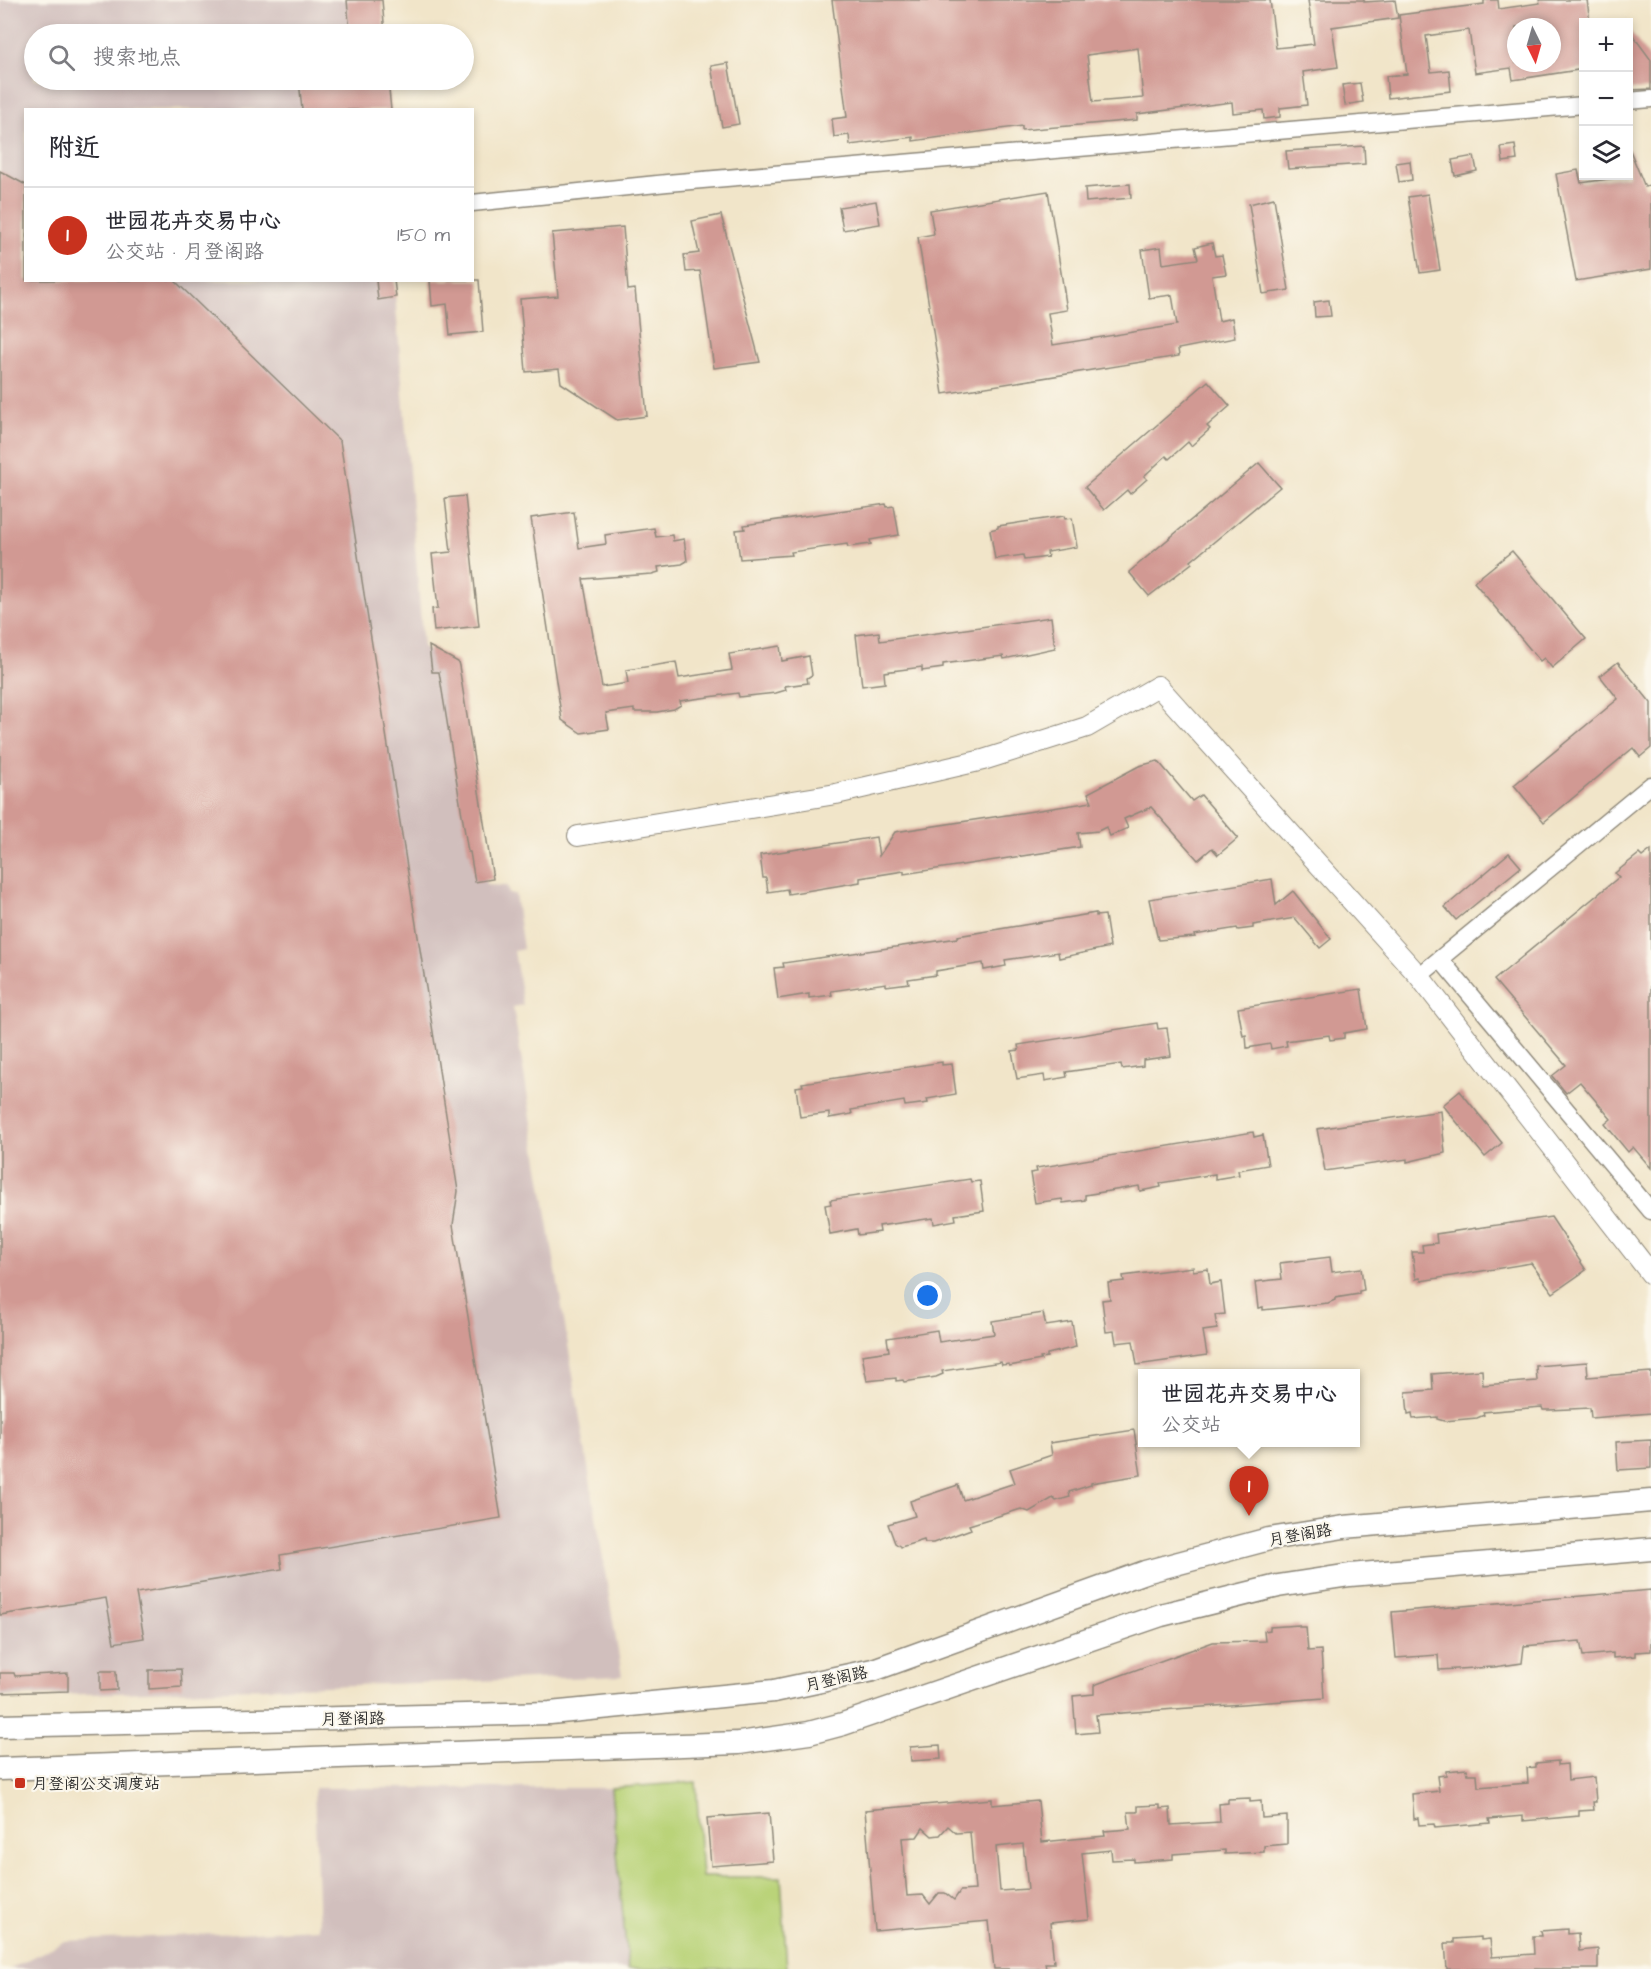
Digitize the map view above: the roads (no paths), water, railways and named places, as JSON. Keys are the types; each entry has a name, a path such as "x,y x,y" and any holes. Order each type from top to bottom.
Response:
{"main road":[{"name":"月登阁路","path":"0,1726 550,1713 774,1691 873,1670 1145,1572 1269,1539 1344,1527 1651,1501"},
{"path":"0,1769 739,1743 809,1733 843,1724 1161,1615 1278,1586 1350,1575 1651,1549"}],"street":[{"path":"1633,101 1651,99"},
{"path":"474,203 667,183 1579,105"},
{"path":"578,836 836,794 982,760 1087,727 1158,686 1419,976 1651,1274"},
{"path":"1419,976 1651,785"},
{"path":"1440,959 1651,1211"}],"place":[{"name":"世园花卉交易中心","path":"1249,1516"},
{"name":"月登阁公交调度站","path":"20,1783"}]}
